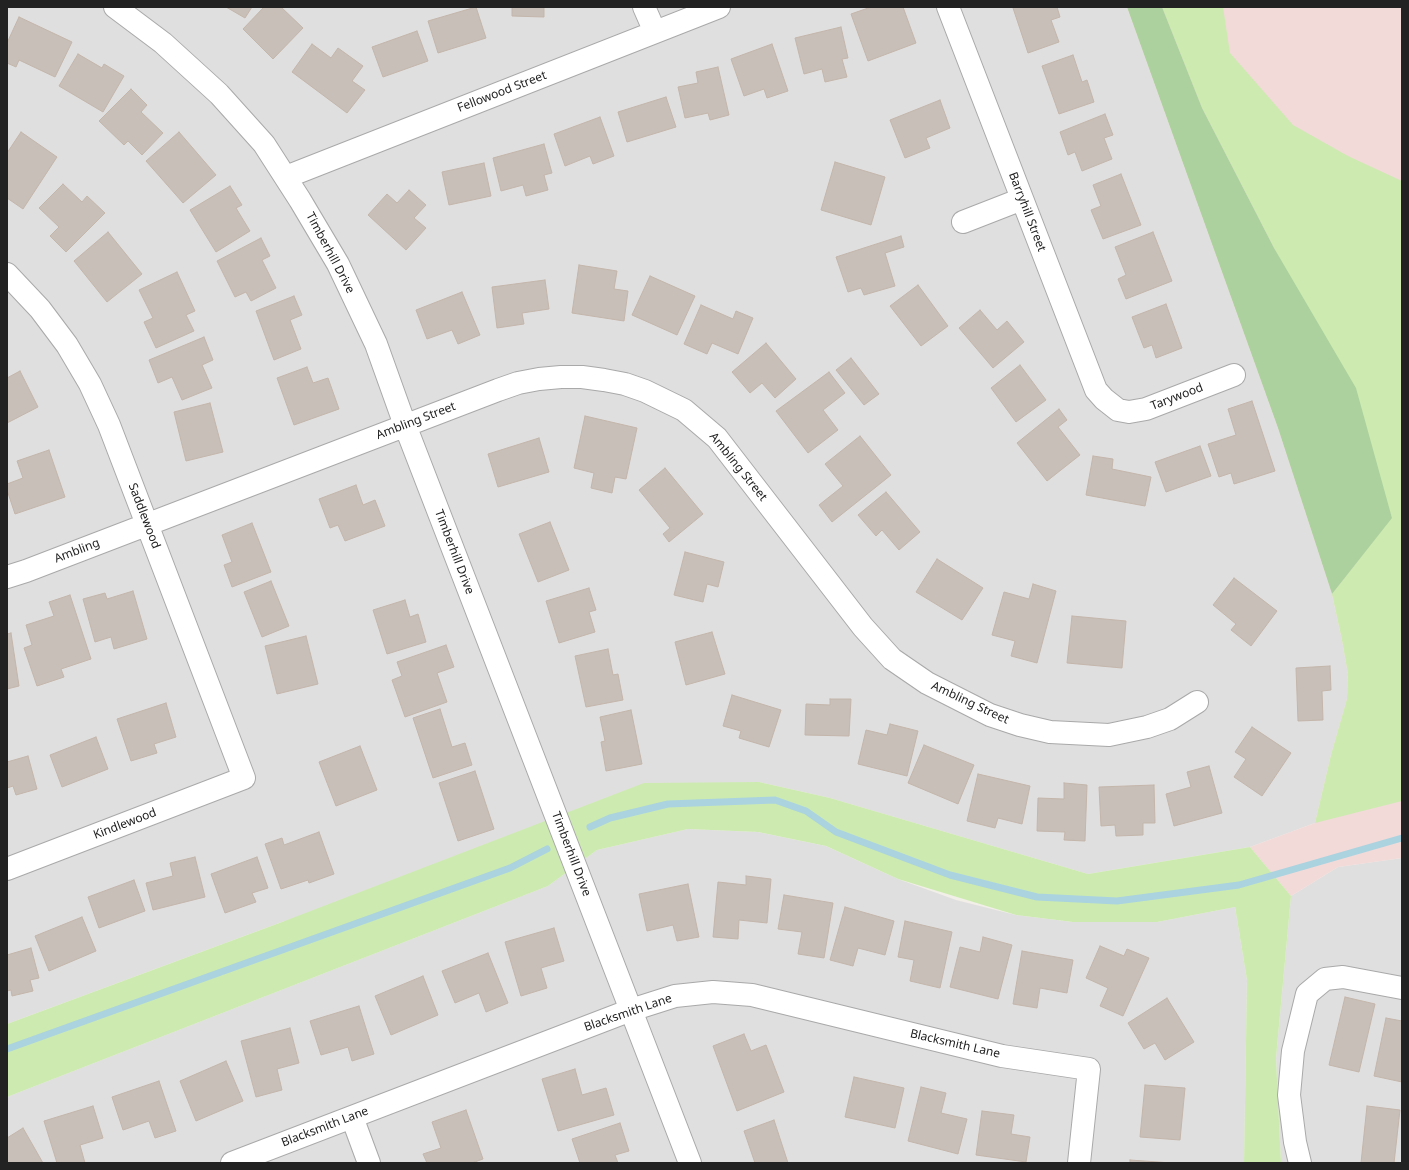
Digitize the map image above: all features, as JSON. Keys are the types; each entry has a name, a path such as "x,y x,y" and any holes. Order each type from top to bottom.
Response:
{"street":[{"name":"Timberhill Drive","path":"115,7 163,43 219,94 264,144 286,177 338,264 376,344 405,425 690,1163"},
{"path":"644,7 655,32"},
{"name":"Fellowood Street","path":"286,177 719,7"},
{"name":"Barryhill Street","path":"948,7 1096,390 1104,399 1118,410"},
{"path":"963,222 1022,199"},
{"name":"Saddlewood","path":"7,274 40,309 67,345 90,384 109,424 244,778"},
{"name":"Tarywood","path":"1118,410 1129,412 1146,409 1234,374"},
{"name":"Ambling Street","path":"148,524 518,383 561,377 582,377 604,380 646,391 684,410 717,438 863,627 892,659 927,683 990,715 1020,725 1050,732 1109,734 1147,727 1170,719 1197,702"},
{"name":"Ambling","path":"7,577 148,524"},
{"name":"Kindlewood","path":"7,869 244,778"},
{"path":"1300,1163 1295,1142 1289,1095 1293,1051 1307,994 1325,979 1343,977 1402,988"},
{"name":"Blacksmith Lane","path":"232,1163 631,1010 675,996 713,992 732,992 752,995 1002,1056 1089,1069 1079,1163"},
{"path":"352,1117 369,1163"}],"shaded area":[{"path":"7,7 1127,7 1278,428 1332,594 1348,674 1347,699 1331,755 1315,823 1250,847 1088,874 830,798 759,782 282,922 7,1024"},
{"path":"1127,7 1402,7 1402,858 1338,867 1291,896 1250,847 1315,823 1331,755 1347,699 1348,674 1342,640 1332,594 1278,428"},
{"path":"688,829 758,832 826,846 898,879 956,900 1016,915 1073,922 1157,922 1235,907 1247,980 1244,1163 7,1163 7,1097 548,886 597,850"},
{"path":"1402,858 1402,1163 1281,1163 1276,1058 1291,896 1338,867"}],"green space":[{"path":"1127,7 1162,7 1202,108 1274,248 1356,388 1392,518 1332,594 1278,428"},
{"path":"1162,7 1223,7 1230,53 1293,125 1348,156 1402,181 1402,801 1315,823 1331,755 1347,699 1348,674 1332,594 1392,517 1274,248 1202,108"},
{"path":"759,782 830,798 1088,874 1250,847 1291,896 1276,1058 1281,1163 1244,1163 1247,980 1235,907 1157,922 1073,922 1016,915 898,879 826,846 758,832 688,829 597,850 548,886 7,1097 7,1024 282,922 644,783"}],"building":[{"path":"226,7 252,7 245,18"},
{"path":"264,7 281,7 303,28 273,59 243,29"},
{"path":"476,7 486,38 438,53 428,21"},
{"path":"512,7 544,7 544,17 512,16"},
{"path":"871,7 903,7 916,43 868,61 851,14"},
{"path":"1057,7 1060,17 1051,20 1059,42 1028,53 1013,8"},
{"path":"19,17 72,42 55,77 19,60 16,67 7,63 7,43"},
{"path":"841,27 848,58 842,59 847,77 825,82 822,69 804,74 795,38"},
{"path":"417,31 428,61 383,77 372,47"},
{"path":"312,44 331,58 338,48 363,66 352,81 365,90 347,113 292,72"},
{"path":"772,44 788,91 767,98 764,89 744,96 731,59"},
{"path":"78,54 102,68 104,64 124,76 103,112 59,86"},
{"path":"1073,55 1082,82 1087,80 1094,102 1059,114 1042,66"},
{"path":"718,67 729,115 710,120 708,113 685,118 678,87 698,83 696,72"},
{"path":"131,89 147,105 141,112 163,133 142,155 128,141 124,145 99,121"},
{"path":"666,97 676,127 627,142 618,112"},
{"path":"940,100 950,128 926,138 930,148 905,158 890,120"},
{"path":"1105,114 1113,135 1104,138 1112,159 1082,171 1075,152 1068,155 1060,132"},
{"path":"600,117 614,156 593,164 590,156 565,166 554,134"},
{"path":"21,132 57,157 23,209 7,198 7,153"},
{"path":"179,132 216,175 183,203 146,161"},
{"path":"544,144 552,173 544,175 548,190 526,196 523,185 501,191 493,158"},
{"path":"835,162 885,177 871,225 821,210"},
{"path":"484,163 491,196 449,205 442,172"},
{"path":"1121,174 1141,225 1103,239 1091,210 1101,206 1093,185"},
{"path":"63,184 82,202 87,196 105,213 66,252 50,236 59,227 39,208"},
{"path":"230,186 242,205 236,208 250,231 216,252 190,210"},
{"path":"409,190 426,205 414,218 426,228 406,250 368,215 387,194 397,203"},
{"path":"108,232 142,274 107,302 74,261"},
{"path":"1153,232 1172,281 1126,299 1118,279 1126,275 1115,247"},
{"path":"901,236 904,247 885,253 895,286 864,295 861,288 848,292 836,257"},
{"path":"261,238 270,256 262,260 276,288 251,301 246,292 235,297 217,261"},
{"path":"579,265 617,271 614,289 628,291 624,321 572,313"},
{"path":"177,272 195,311 186,315 194,331 156,348 144,322 153,318 139,290"},
{"path":"650,276 695,296 677,335 632,315"},
{"path":"545,280 549,309 522,313 524,324 497,328 492,287"},
{"path":"918,285 948,326 921,346 890,306"},
{"path":"462,292 480,335 458,344 452,330 427,339 416,310"},
{"path":"294,296 302,315 290,320 301,349 274,360 256,311"},
{"path":"1166,304 1182,348 1156,358 1152,345 1144,348 1132,317"},
{"path":"701,305 733,319 736,311 753,318 738,354 712,343 707,354 684,344"},
{"path":"980,310 997,330 1007,321 1024,342 993,368 959,328"},
{"path":"204,337 213,360 202,365 212,388 182,400 172,377 158,383 149,360"},
{"path":"766,343 796,379 775,398 762,383 750,393 732,372"},
{"path":"851,358 879,394 864,405 836,370"},
{"path":"1020,365 1046,400 1016,422 991,388"},
{"path":"307,367 313,383 328,378 339,409 294,425 277,378"},
{"path":"20,371 38,407 7,423 7,378"},
{"path":"829,372 845,393 823,410 838,430 808,453 776,411"},
{"path":"1252,401 1275,471 1234,484 1231,473 1219,477 1208,444 1236,435 1228,409"},
{"path":"210,403 223,452 186,461 174,412"},
{"path":"1059,409 1067,420 1058,427 1080,455 1047,481 1017,443"},
{"path":"585,416 637,428 626,479 615,477 612,493 591,488 594,473 574,468"},
{"path":"860,436 891,475 832,522 819,505 843,486 825,464"},
{"path":"539,438 549,472 498,487 488,454"},
{"path":"1200,446 1211,476 1166,492 1155,462"},
{"path":"49,450 65,497 15,514 7,490 7,484 23,478 17,461"},
{"path":"1093,456 1113,459 1112,469 1151,477 1145,506 1086,495"},
{"path":"665,468 703,514 669,542 663,534 670,528 639,490"},
{"path":"356,485 363,505 375,500 385,526 345,541 338,525 330,528 319,499"},
{"path":"886,492 920,532 899,550 882,530 876,536 858,515"},
{"path":"550,522 569,570 538,582 519,534"},
{"path":"252,523 271,572 232,587 224,565 232,562 222,535"},
{"path":"685,552 724,562 718,587 707,584 703,602 674,595"},
{"path":"937,559 983,588 962,620 916,592"},
{"path":"1234,578 1277,611 1251,646 1231,630 1236,624 1213,605"},
{"path":"271,581 289,626 262,637 244,592"},
{"path":"1033,584 1056,591 1037,663 1011,656 1015,641 992,635 1004,592 1029,599"},
{"path":"589,588 596,610 589,612 595,632 559,643 546,601"},
{"path":"133,591 147,639 114,649 111,637 95,642 83,599 105,593 107,599"},
{"path":"70,595 91,659 61,669 64,677 37,686 24,648 32,645 26,625 54,616 49,602"},
{"path":"405,600 410,617 418,614 426,642 387,654 373,610"},
{"path":"1072,616 1126,621 1122,668 1067,663"},
{"path":"712,632 725,674 686,685 675,642"},
{"path":"11,633 19,686 7,689 7,634"},
{"path":"306,636 318,684 277,694 265,646"},
{"path":"446,645 454,667 437,673 447,702 405,717 392,680 402,676 397,662"},
{"path":"608,649 613,675 618,674 623,700 586,707 575,656"},
{"path":"1330,666 1331,690 1322,691 1323,720 1298,721 1296,668"},
{"path":"732,695 781,710 769,747 739,738 741,731 723,726"},
{"path":"830,699 851,699 849,736 805,735 806,704 830,705"},
{"path":"166,703 176,737 154,744 157,753 131,761 117,719"},
{"path":"440,709 452,747 465,743 472,765 433,778 413,718"},
{"path":"631,710 642,764 606,771 601,742 605,741 600,717"},
{"path":"890,724 918,731 907,776 858,764 866,730 887,735"},
{"path":"1252,727 1291,753 1262,796 1234,777 1246,759 1235,752"},
{"path":"96,737 108,769 62,787 50,755"},
{"path":"924,745 974,765 958,804 908,783"},
{"path":"360,746 377,790 336,806 319,762"},
{"path":"28,756 37,789 16,795 13,786 7,788 7,762"},
{"path":"1209,766 1222,813 1174,826 1166,794 1191,787 1187,772"},
{"path":"475,771 494,829 458,841 439,783"},
{"path":"978,774 1030,786 1022,824 998,818 995,828 967,821"},
{"path":"1064,783 1087,785 1085,841 1064,840 1065,832 1037,831 1038,798 1064,799"},
{"path":"1154,785 1155,823 1143,823 1143,835 1116,836 1115,825 1101,826 1099,787"},
{"path":"319,832 334,874 309,883 308,880 281,889 265,844 282,838 284,845"},
{"path":"195,857 205,897 153,910 146,883 173,876 170,863"},
{"path":"257,857 268,888 252,893 256,902 225,913 211,874"},
{"path":"746,876 771,879 767,923 739,920 738,939 713,937 718,882 746,885"},
{"path":"134,880 145,911 99,928 88,897"},
{"path":"688,884 699,937 677,941 673,925 647,931 639,894"},
{"path":"784,895 833,903 824,958 798,954 802,932 778,929"},
{"path":"845,907 894,921 885,955 858,948 853,966 830,960"},
{"path":"82,917 96,951 49,971 35,936"},
{"path":"905,921 952,932 940,988 910,981 914,960 898,957"},
{"path":"554,928 564,961 541,968 547,988 521,996 505,942"},
{"path":"983,937 1012,945 998,999 950,987 960,947 980,952"},
{"path":"1100,946 1124,956 1127,949 1149,958 1123,1016 1100,1006 1108,988 1086,978"},
{"path":"31,948 39,978 30,980 33,991 12,996 11,990 7,991 7,955"},
{"path":"1022,951 1073,960 1067,993 1040,988 1037,1008 1013,1004"},
{"path":"488,953 508,1003 486,1012 479,993 455,1003 442,971"},
{"path":"423,976 438,1015 391,1035 375,996"},
{"path":"1345,997 1375,1004 1359,1072 1329,1065"},
{"path":"1167,998 1194,1042 1165,1060 1155,1043 1144,1049 1128,1023"},
{"path":"359,1006 374,1054 352,1061 348,1047 321,1055 310,1021"},
{"path":"1386,1018 1402,1021 1402,1082 1374,1076"},
{"path":"290,1028 299,1063 277,1069 282,1090 256,1097 241,1041"},
{"path":"744,1034 751,1051 766,1045 784,1092 737,1111 713,1046"},
{"path":"226,1061 243,1101 196,1121 180,1081"},
{"path":"575,1069 582,1095 606,1088 614,1115 558,1131 542,1079"},
{"path":"854,1077 904,1088 895,1128 845,1117"},
{"path":"159,1081 176,1131 155,1138 149,1121 123,1130 112,1097"},
{"path":"1145,1085 1185,1088 1180,1140 1140,1137"},
{"path":"921,1087 946,1093 941,1113 967,1119 958,1154 908,1141"},
{"path":"93,1106 103,1138 80,1145 85,1163 57,1163 44,1121"},
{"path":"1367,1106 1400,1110 1394,1163 1361,1163"},
{"path":"466,1110 483,1159 472,1163 427,1163 423,1154 441,1148 432,1122"},
{"path":"982,1111 1014,1115 1011,1134 1030,1137 1026,1162 976,1155"},
{"path":"774,1120 788,1163 755,1163 744,1131"},
{"path":"620,1123 629,1151 615,1155 618,1163 580,1163 572,1139"},
{"path":"23,1128 43,1163 7,1163 7,1138"},
{"path":"1130,1160 1172,1163 1130,1163"}],"waterway":[{"path":"590,827 610,818 668,804 775,800 806,811 836,832 950,875 1037,897 1117,901 1239,885 1402,838"},
{"path":"7,1049 510,868 547,849"}]}
